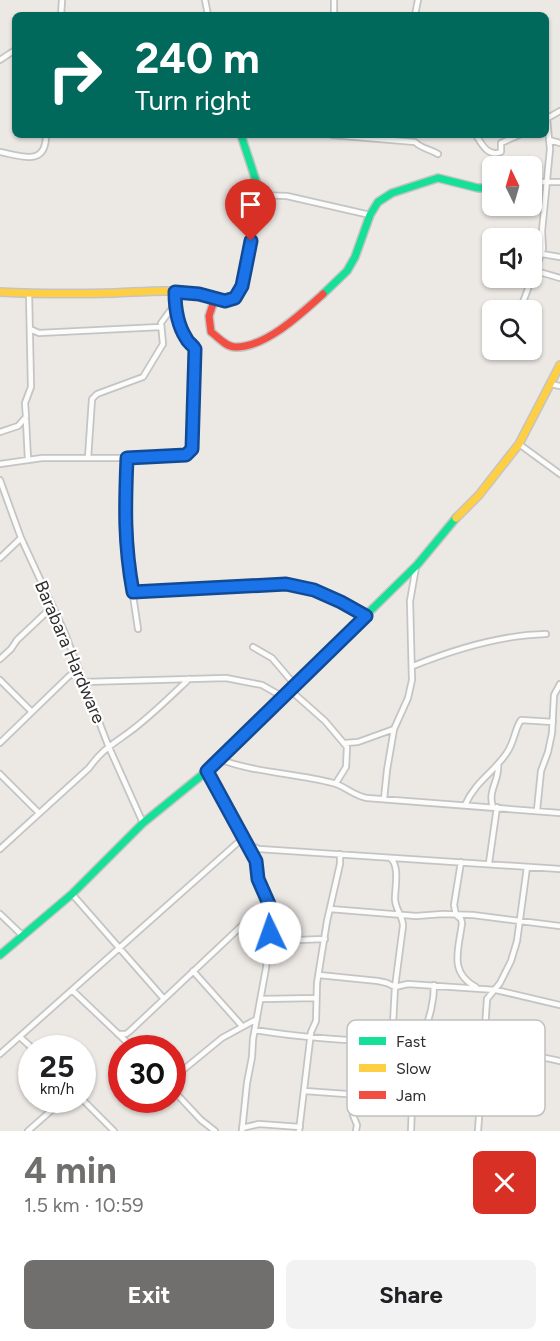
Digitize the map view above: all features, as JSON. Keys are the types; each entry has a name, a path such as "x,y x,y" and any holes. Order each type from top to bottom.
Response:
{"street":[{"path":"0,152 37,156 45,147 46,138"},
{"path":"0,292 29,294 191,292 225,301 232,300 242,286 258,195 257,184 242,138"},
{"path":"368,138 415,142 438,154"},
{"path":"478,138 487,151 495,154 501,153 501,143 512,138"},
{"path":"560,143 549,140 549,166 542,231 543,254 560,257"},
{"path":"215,298 210,309 209,329 225,343 236,346 254,343 268,337 304,311 347,271 370,215 383,198 436,179 448,179 482,188"},
{"path":"542,182 560,182"},
{"path":"258,195 287,196 370,215"},
{"path":"542,273 560,278"},
{"path":"0,464 28,460 186,455 192,449 195,349 184,336 178,319 175,292"},
{"path":"28,460 25,403 31,387 29,294"},
{"path":"88,458 92,399 97,394 142,377 163,344 160,327 175,304"},
{"path":"30,329 39,333 160,327"},
{"path":"0,955 72,894 143,823 207,771 417,565 453,521 479,495 519,444 560,365"},
{"path":"551,384 560,386"},
{"path":"0,432 18,426 26,417"},
{"path":"519,444 560,474"},
{"path":"127,458 126,549 138,629"},
{"name":"Barabara Hardware","path":"0,480 21,538 143,823"},
{"path":"0,558 21,538"},
{"path":"384,800 394,729 408,698 412,680 410,610 417,565"},
{"path":"133,592 286,584 314,590 366,616"},
{"path":"0,659 52,607"},
{"path":"412,666 486,642 518,635 546,634"},
{"path":"253,647 272,658 293,687 345,743 348,753 346,766 336,783"},
{"path":"0,743 73,673 80,672"},
{"path":"84,682 226,678 262,685 283,697"},
{"path":"0,849 89,768 108,745 132,730 189,679"},
{"path":"0,680 32,712"},
{"path":"537,810 541,771 548,752 553,722 554,691 560,684"},
{"path":"465,805 477,785 498,763 515,740 520,720 553,722"},
{"path":"345,743 358,742 394,729"},
{"path":"219,759 239,765 336,783 362,797 560,813"},
{"path":"489,863 495,807 490,797 499,774 498,763"},
{"path":"207,771 256,861 257,876 267,899 271,927 242,1130 259,1124 300,1129 310,1037 316,1021 319,975 340,854"},
{"path":"0,774 39,813"},
{"path":"245,840 259,849 560,869"},
{"path":"22,1035 31,1024 119,947 245,840"},
{"path":"388,856 394,861 395,902 403,918 393,1020"},
{"path":"461,862 454,905 456,915 462,923 458,951 460,974 479,988"},
{"path":"486,1020 489,993 496,990 511,961 520,921 527,867"},
{"path":"72,894 164,999"},
{"path":"330,909 416,916 456,915 560,926"},
{"path":"72,990 118,1034 124,1034 130,1031 251,918 261,911 269,912"},
{"path":"0,914 22,935"},
{"path":"269,941 325,939"},
{"path":"193,971 242,1026"},
{"path":"319,975 378,981 395,987 408,984 496,990 560,1005"},
{"path":"429,1020 432,1011 434,985"},
{"path":"261,999 316,998"},
{"path":"186,1067 214,1043 257,1019"},
{"path":"255,1030 347,1039"},
{"path":"129,1035 130,1031"},
{"path":"0,1054 18,1039"},
{"path":"545,1059 560,1062"},
{"path":"305,1091 347,1094"},
{"path":"186,1104 215,1131"},
{"path":"28,1131 48,1113"},
{"path":"96,1113 114,1131"},
{"path":"353,1116 357,1125 356,1131"},
{"path":"411,1131 412,1116"},
{"path":"478,1131 479,1116"}],"traffic: fast":[{"path":"202,295 225,301 235,298 242,286 259,190 242,138"},
{"path":"323,294 347,271 355,257 370,215 378,202 392,193 438,178 482,188"},
{"path":"0,955 72,894 143,823 207,771 417,565 456,518"}],"traffic: slow":[{"path":"0,292 72,294 170,291 202,295"},
{"path":"456,518 479,495 519,444 560,365"}],"traffic: jam":[{"path":"215,298 209,316 211,332 225,344 235,347 247,346 270,336 323,294"}],"route":[{"path":"251,241 242,286 235,298 225,301 191,292 175,292 180,327 188,342 195,346 192,449 186,455 127,458 125,522 126,555 133,592 286,584 314,590 366,616 207,771 256,861 258,879 269,904 270,933"}]}
